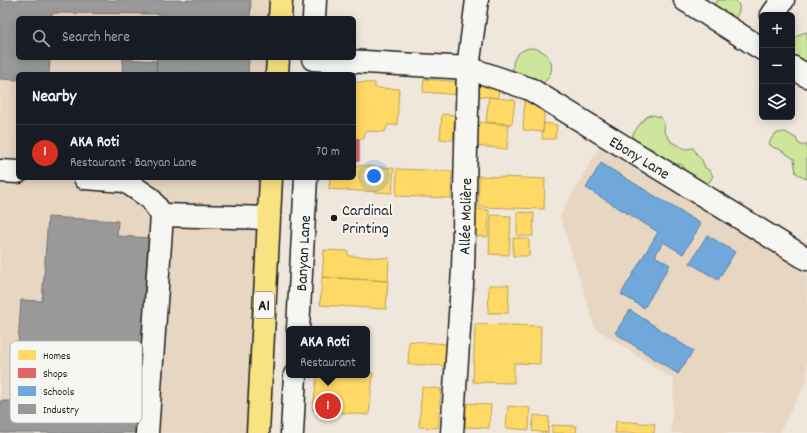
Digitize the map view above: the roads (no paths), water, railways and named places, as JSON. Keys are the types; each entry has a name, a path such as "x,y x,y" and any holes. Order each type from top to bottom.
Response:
{"main road":[{"path":"280,16 281,0"},
{"path":"277,72 278,60"},
{"name":"A1","path":"258,433 271,180"}],"street":[{"path":"314,0 314,16"},
{"name":"Allée Molière","path":"452,433 463,270 468,68 477,0"},
{"path":"685,0 759,41"},
{"path":"774,12 783,0"},
{"name":"Ebony Lane","path":"312,64 468,68 530,89 807,259"},
{"path":"795,69 807,76"},
{"path":"0,171 16,172"},
{"path":"112,180 125,181 150,198 162,215 147,433"},
{"name":"Banyan Lane","path":"298,326 306,180"},
{"path":"162,215 268,218"},
{"path":"292,433 295,378"}],"place":[{"name":"Cardinal Printing","path":"334,218"},
{"name":"AKA Roti","path":"328,406"}]}
